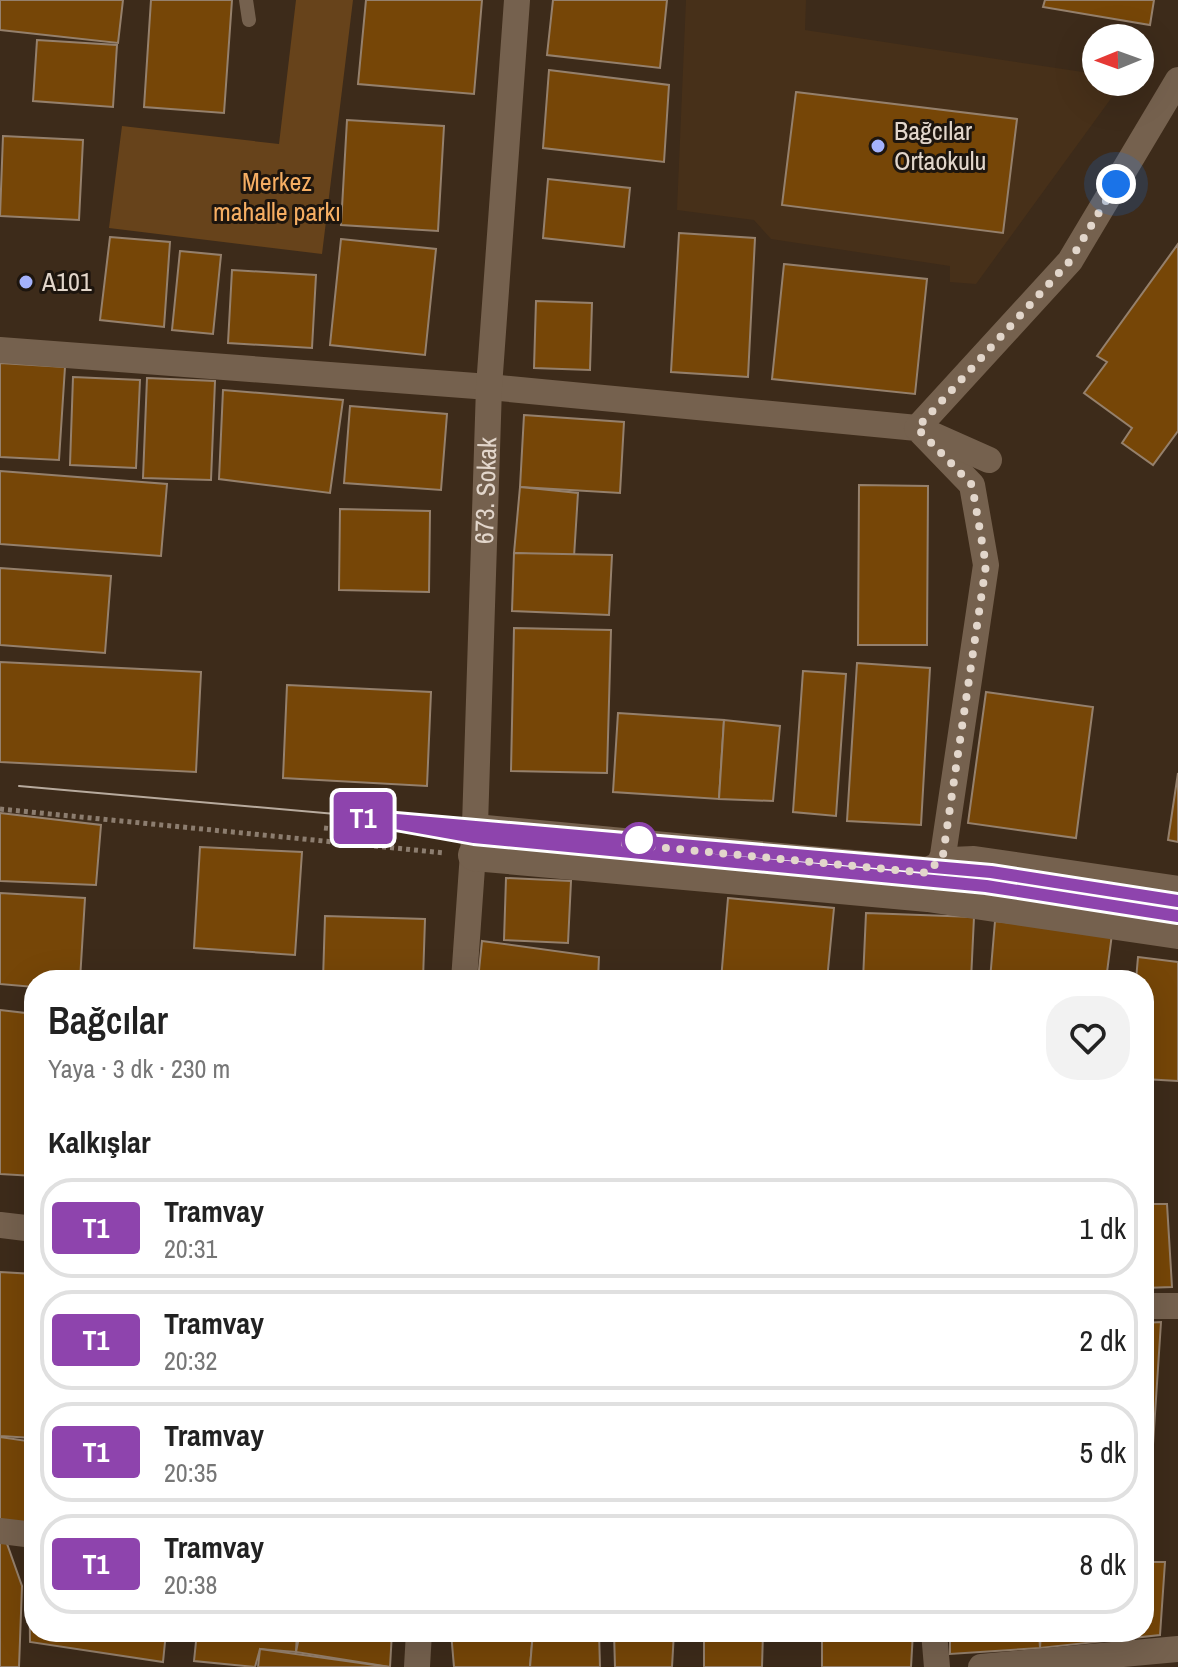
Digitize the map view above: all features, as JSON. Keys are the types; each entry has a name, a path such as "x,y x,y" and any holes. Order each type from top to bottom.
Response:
{"street":[{"name":"673. Sokak","path":"465,970 474,843 489,387 517,0"},
{"path":"917,428 1070,261 1178,80"},
{"path":"0,350 489,387 917,428 989,460"},
{"path":"917,428 972,485 986,565 943,855 932,881"},
{"path":"474,843 928,873 932,881"},
{"path":"932,881 974,862 1178,892"},
{"path":"932,881 1178,933"},
{"path":"0,1225 24,1228"},
{"path":"1154,1306 1178,1306"},
{"path":"0,1531 24,1534"},
{"path":"417,1667 418,1642"},
{"path":"935,1642 937,1667"},
{"path":"981,1667 1178,1649"}],"lane":[{"path":"246,0 249,20"}],"path":[{"path":"0,809 385,847 474,843"},
{"path":"324,828 366,832 385,847"}],"shaded area":[{"name":"Bağcılar Ortaokulu","path":"686,0 806,0 805,30 1082,72 1082,96 1113,96 976,284 950,282 950,266 771,239 754,220 677,210"}],"green space":[{"name":"Merkez mahalle parkı","path":"296,0 353,0 322,254 109,228 122,126 279,144"}],"building":[{"path":"0,0 123,0 118,43 0,30"},
{"path":"151,0 232,0 224,113 144,107"},
{"path":"366,0 482,0 474,94 358,84"},
{"path":"553,0 667,0 660,68 547,55"},
{"path":"1045,0 1154,0 1150,24 1043,7"},
{"path":"37,40 117,45 113,107 33,101"},
{"path":"549,70 669,85 664,162 543,148"},
{"path":"796,92 1017,119 1003,233 782,205"},
{"path":"347,120 444,126 438,231 341,225"},
{"path":"3,136 83,140 79,220 0,216"},
{"path":"548,179 630,188 624,247 543,238"},
{"path":"679,233 755,238 748,377 671,372"},
{"path":"110,237 170,242 164,327 100,320"},
{"path":"341,239 436,249 425,355 330,345"},
{"path":"1178,244 1178,431 1153,465 1122,443 1132,428 1084,393 1107,362 1097,356"},
{"path":"180,251 221,255 213,334 172,330"},
{"path":"784,264 927,279 915,394 772,379"},
{"path":"232,270 316,275 312,348 228,343"},
{"path":"536,301 592,303 590,370 534,368"},
{"path":"0,363 65,367 59,460 0,457"},
{"path":"73,377 140,380 136,468 70,465"},
{"path":"147,378 215,381 211,480 143,478"},
{"path":"223,390 343,400 330,493 219,479"},
{"path":"350,406 447,414 441,490 344,483"},
{"path":"524,415 624,422 620,493 520,487"},
{"path":"0,471 167,484 161,556 0,544"},
{"path":"859,485 928,486 927,645 858,645"},
{"path":"520,487 578,493 574,557 514,553"},
{"path":"340,509 430,511 429,592 339,590"},
{"path":"514,553 612,555 609,615 512,611"},
{"path":"0,568 111,576 105,653 0,645"},
{"path":"514,628 611,630 607,773 511,771"},
{"path":"0,662 201,672 196,772 0,762"},
{"path":"857,663 930,668 921,825 847,821"},
{"path":"803,671 846,674 836,816 793,812"},
{"path":"287,685 431,692 427,786 283,778"},
{"path":"986,692 1093,707 1076,838 968,823"},
{"path":"618,713 724,720 719,799 613,792"},
{"path":"724,720 780,726 773,801 719,799"},
{"path":"1178,773 1178,842 1168,840"},
{"path":"0,813 101,825 96,885 0,881"},
{"path":"200,847 302,852 295,955 194,948"},
{"path":"506,878 571,881 568,943 504,940"},
{"path":"0,893 85,898 81,970 24,970 24,986 0,984"},
{"path":"728,898 834,908 828,970 722,970"},
{"path":"866,913 974,917 971,970 863,970"},
{"path":"325,916 425,919 423,970 323,970"},
{"path":"995,921 1112,934 1107,970 991,970"},
{"path":"482,941 599,957 598,970 479,970"},
{"path":"1138,957 1178,962 1178,1081 1154,1080 1154,970 1137,970"},
{"path":"0,1010 24,1013 24,1175 0,1174"},
{"path":"1154,1204 1167,1204 1172,1287 1154,1288"},
{"path":"0,1272 24,1273 24,1437 0,1436"},
{"path":"1154,1322 1161,1322 1154,1429"},
{"path":"0,1437 24,1441 24,1524 0,1521"},
{"path":"0,1540 6,1541 22,1586 19,1667 0,1667"},
{"path":"1154,1562 1165,1562 1160,1635 1154,1636"},
{"path":"30,1642 165,1642 163,1662"},
{"path":"196,1642 296,1642 296,1652 260,1649 255,1667 194,1661"},
{"path":"298,1642 391,1642 390,1667 296,1652"},
{"path":"452,1642 532,1642 530,1667 454,1667"},
{"path":"532,1642 599,1642 600,1667 530,1667"},
{"path":"614,1642 673,1642 672,1667 615,1667"},
{"path":"704,1642 763,1642 762,1667 704,1667"},
{"path":"822,1642 912,1642 911,1667 822,1667"},
{"path":"950,1642 1040,1642 1040,1648 950,1654"},
{"path":"1040,1642 1095,1642 1040,1648"},
{"path":"260,1649 389,1667 258,1667"}],"tram line":[{"path":"19,786 991,872 1178,901"},
{"name":"T1","path":"1178,901 991,872 362,817 474,837 986,886 1178,916"},
{"path":"445,832 986,886 1178,916"}],"place":[{"name":"Bağcılar Ortaokulu","path":"878,146"},
{"name":"A101","path":"26,282"}],"route":[{"path":"639,840 624,844 928,873 937,866 943,855 986,565 972,485 917,428 1070,261 1116,184"}]}
